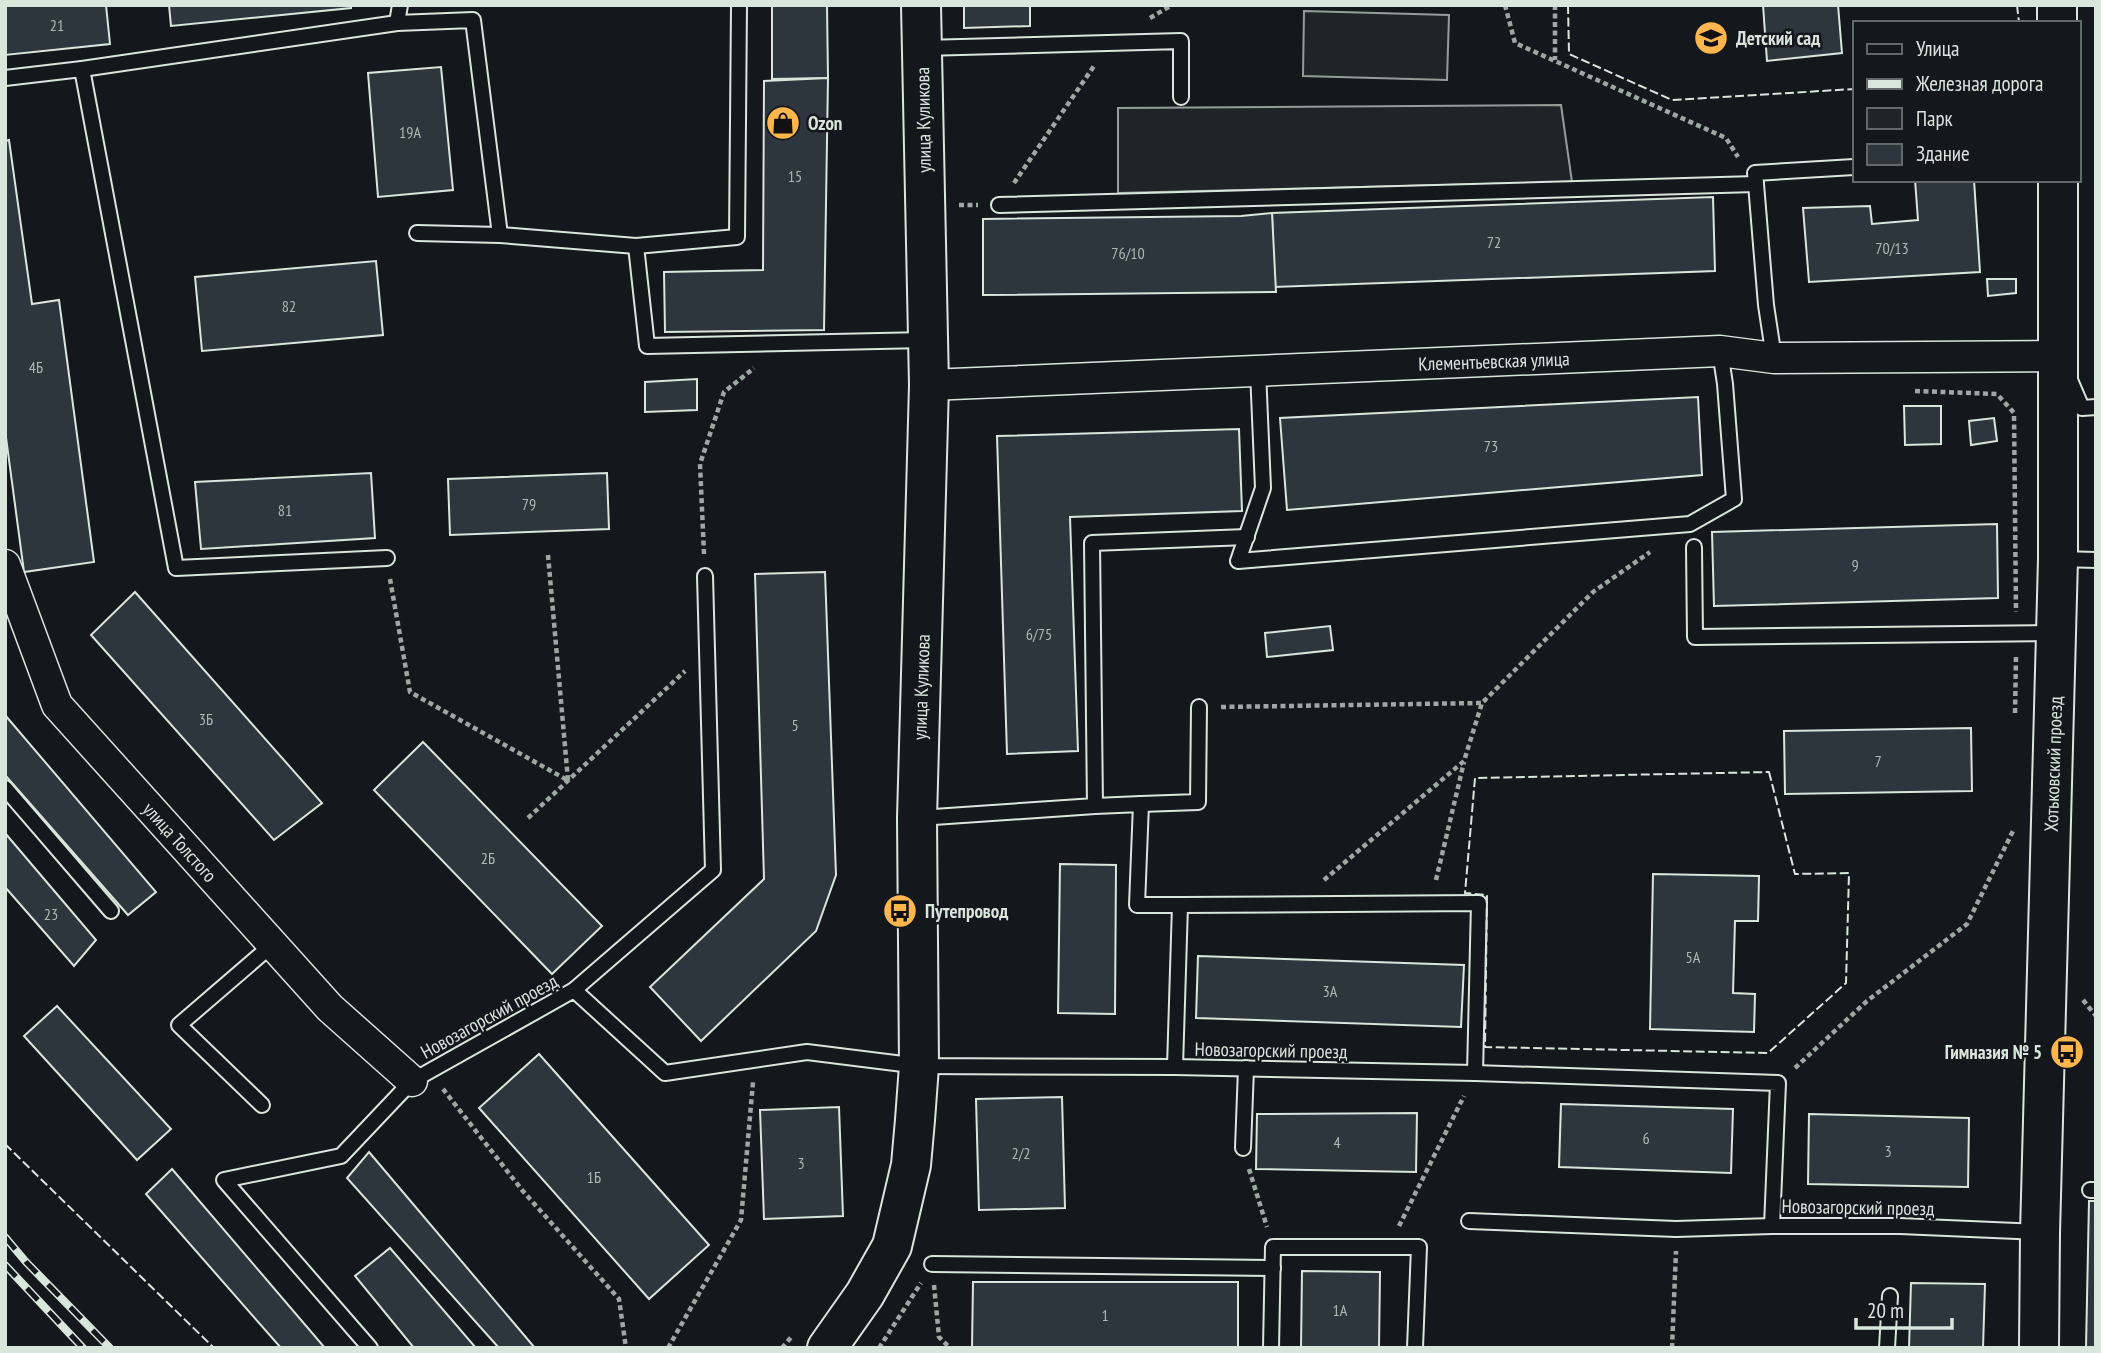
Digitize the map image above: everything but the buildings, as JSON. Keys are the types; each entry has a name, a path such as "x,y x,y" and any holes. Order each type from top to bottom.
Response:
{"main road":[{"name":"улица Куликова","path":"827,1348 865,1294 892,1246 911,1165 919,1066 917,818 929,386 921,5"},
{"name":"Хотьковский проезд","path":"2039,1348 2039,1233 2058,559 2058,182"}],"street":[{"name":"Клементьевская улица","path":"929,386 1720,351 1774,358 2059,356"},
{"name":"улица Толстого","path":"5,565 21,624 57,705 330,1008 421,1076"}],"lane":[{"path":"397,23 400,5"},
{"path":"417,233 500,235 636,246 737,237 739,5"},
{"path":"5,78 397,23 473,20 500,235"},
{"path":"922,48 1181,41 1181,97"},
{"path":"82,69 176,568 387,558"},
{"path":"1774,358 1766,304 1755,173 1853,167"},
{"path":"999,205 1756,184"},
{"path":"636,246 647,346 927,340"},
{"path":"1258,371 1263,488 1238,561 1690,524 1734,499 1720,351"},
{"path":"2059,356 2082,408 2096,407"},
{"path":"1094,806 1092,544 1247,537"},
{"path":"1694,547 1695,637 2056,633"},
{"path":"2058,559 2096,561"},
{"path":"575,990 713,870 705,576"},
{"path":"917,818 1198,802 1199,707"},
{"path":"5,789 111,911"},
{"path":"1141,804 1137,905 1479,903 1475,1073"},
{"path":"1175,1067 1180,905"},
{"path":"262,1105 179,1025 273,944"},
{"name":"Новозагорский проезд","path":"370,1348 224,1180 341,1156 421,1076 575,990 665,1073 807,1052 919,1066 1245,1068 1778,1083 1772,1226 1900,1226 2039,1233"},
{"path":"1243,1148 1245,1068"},
{"path":"1469,1221 1676,1229 1772,1226"},
{"path":"1271,1348 1273,1247 1388,1246 1419,1247 1415,1348"},
{"path":"932,1264 1272,1268"},
{"path":"1887,1348 1889,1296"}],"path":[{"path":"999,205 1110,43 1172,5"},
{"path":"1504,5 1515,43 1726,138 1756,184"},
{"path":"1555,5 1555,61"},
{"path":"705,576 700,464 723,392 785,343"},
{"path":"1902,390 1997,394 2014,413"},
{"path":"1431,903 1464,761 1482,703 1594,592 1690,524"},
{"path":"548,555 569,781"},
{"path":"387,558 410,692 569,781"},
{"path":"528,818 706,652"},
{"path":"1199,707 1482,703"},
{"path":"1294,906 1464,761"},
{"path":"1778,1083 1867,1001 1967,924 2014,828"},
{"path":"2082,999 2096,1016"},
{"path":"668,1348 741,1220 755,1060"},
{"path":"1388,1246 1475,1073"},
{"path":"421,1076 619,1299 626,1348"},
{"path":"1243,1148 1273,1247"},
{"path":"1672,1348 1676,1229"},
{"path":"878,1348 932,1264"},
{"path":"932,1264 939,1337 950,1348"}],"green space":[{"path":"1304,11 1449,15 1447,80 1303,76"},
{"path":"1561,105 1572,182 1118,193 1118,108"}],"railway":[{"path":"5,1237 110,1348"},
{"path":"5,1265 83,1348"}],"fence":[{"path":"1568,5 1569,54 1672,100 1853,89"},
{"path":"2017,5 2019,21"},
{"path":"1769,772 1795,874 1849,873 1846,983 1768,1053 1485,1047 1487,895 1465,893 1475,778 1769,772"},
{"path":"5,1144 214,1348"}],"place":[{"name":"Детский сад","path":"1711,38"},
{"name":"Ozon","path":"783,123"},
{"name":"Путепровод","path":"900,911"},
{"name":"Гимназия № 5","path":"2067,1052"}]}
